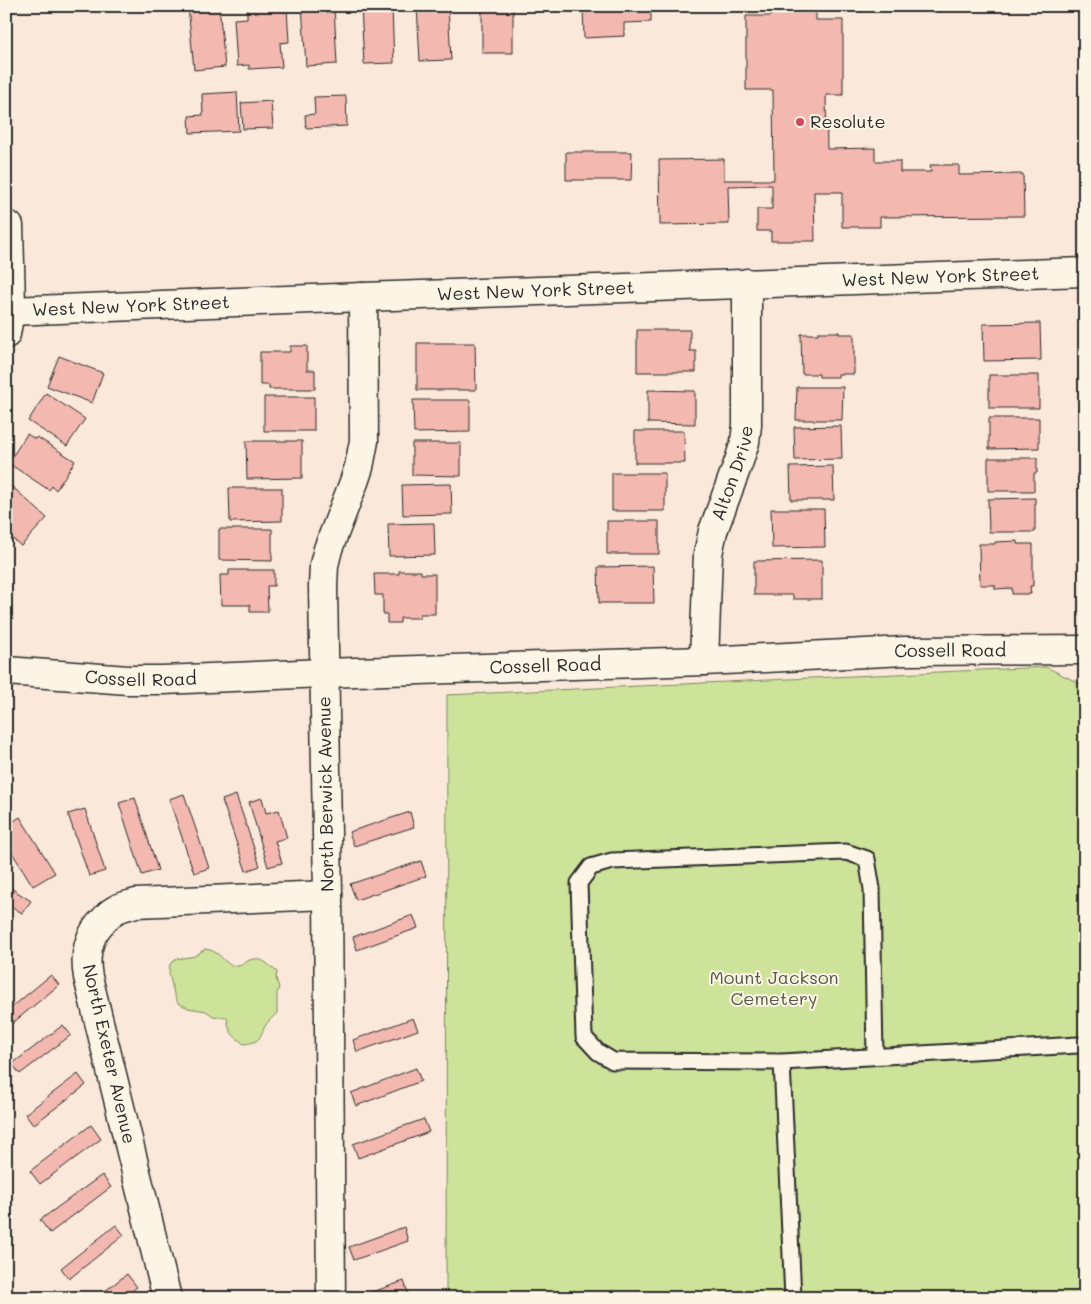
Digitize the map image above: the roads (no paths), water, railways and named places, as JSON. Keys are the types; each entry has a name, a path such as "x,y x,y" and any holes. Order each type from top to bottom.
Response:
{"street":[{"path":"8,322 11,296 9,226"},
{"name":"West New York Street","path":"8,322 363,296 1085,272"},
{"name":"Alton Drive","path":"704,660 708,554 713,532 745,442 747,425 747,283"},
{"name":"North Berwick Avenue","path":"331,1298 328,895 322,586 324,566 330,542 354,482 364,441 363,296"},
{"name":"Cossell Road","path":"6,671 128,680 163,680 905,651 1085,650"},
{"name":"North Exeter Avenue","path":"167,1298 88,977 86,954 91,938 99,924 115,910 136,902 328,895"}],"lane":[{"path":"875,1056 872,889 867,859 846,852 612,861 591,867 579,883 584,1037 598,1052 613,1061 782,1062 1078,1045"},
{"path":"782,1062 793,1298"}],"place":[{"name":"Resolute","path":"800,122"}],"park label":[{"name":"Mount Jackson Cemetery","path":"774,988"}]}
